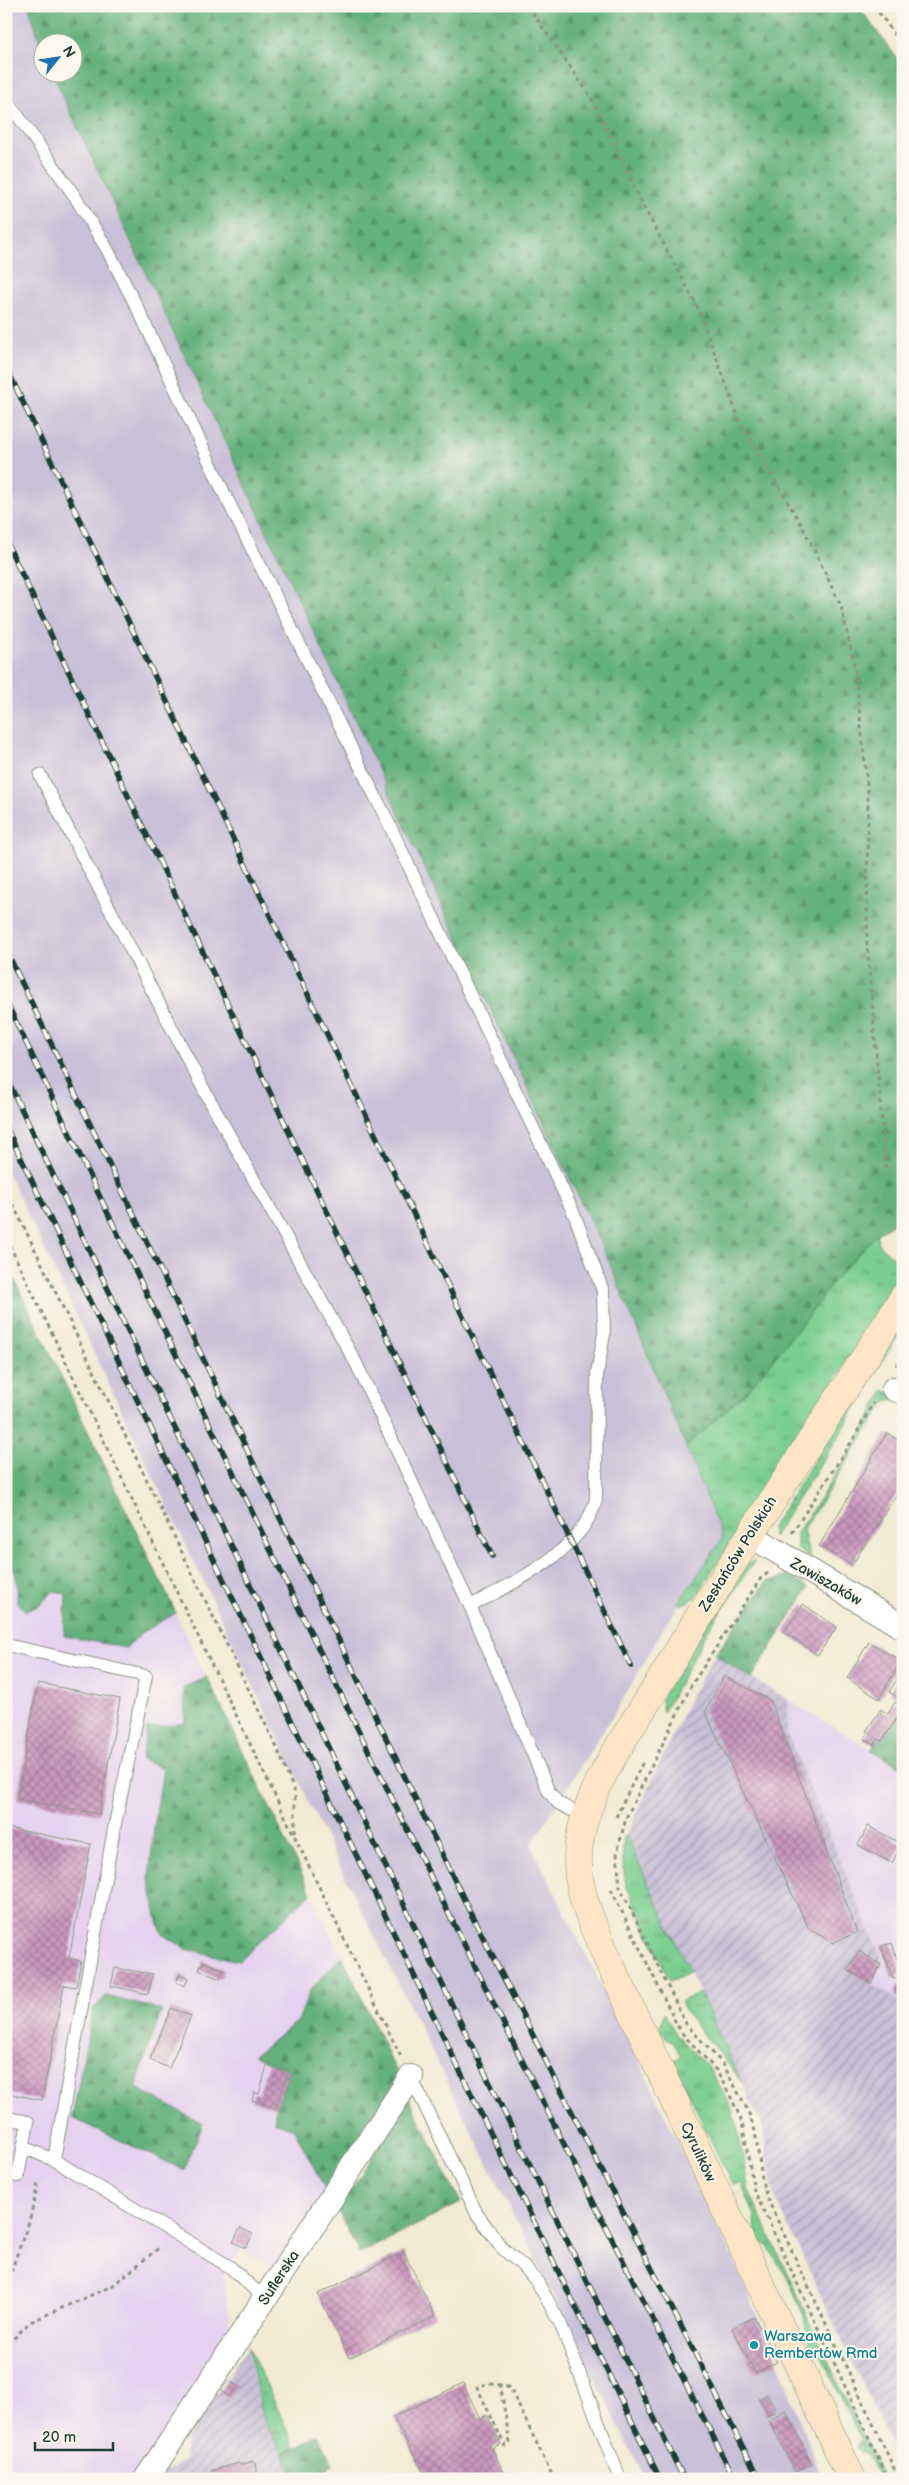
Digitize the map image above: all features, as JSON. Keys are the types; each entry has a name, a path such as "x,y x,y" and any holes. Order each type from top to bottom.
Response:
{"main road":[{"name":"Zesłańców Polskich","path":"586,1817 593,1796 628,1734 750,1535 903,1298"},
{"name":"Cyrulików","path":"586,1817 579,1844 577,1867 580,1889 589,1916 852,2479"}],"street":[{"name":"Zawiszaków","path":"750,1535 903,1627"},
{"name":"Suflerska","path":"146,2479 411,2077"}],"lane":[{"path":"6,99 74,195 108,249 140,313 224,495 401,849 574,1216 603,1290 604,1334 597,1374 596,1499 594,1509 587,1522 570,1542 534,1571 470,1606"},
{"path":"40,775 204,1090 356,1363 470,1606 550,1792 558,1803 586,1817"},
{"path":"6,1645 146,1676 114,1829 54,2160"},
{"path":"411,2077 477,2214 502,2248 538,2283 561,2325 620,2479"},
{"path":"6,2118 28,2122 18,2176 6,2174"},
{"path":"23,2147 54,2160 230,2267 265,2299"}],"path":[{"path":"528,6 591,97 647,213 698,308 740,422 804,529 841,606 855,668 868,794 867,944 886,1171"},
{"path":"874,6 903,46"},
{"path":"6,1190 277,1748 295,1793 295,1838"},
{"path":"6,1238 411,2077"},
{"path":"791,1538 793,1531 854,1438 892,1387 903,1356"},
{"path":"771,1572 761,1578 691,1686 626,1818 620,1836 617,1870 620,1887 637,1925 686,2024 723,2064 748,2111 755,2131 763,2185 767,2198 899,2479"},
{"path":"615,1819 647,1755"},
{"path":"609,1882 616,1903 680,2031 716,2070 730,2095 742,2122 754,2190 888,2479"},
{"path":"6,2351 8,2344 7,2294 9,2277 30,2219 38,2180"},
{"path":"8,2344 30,2322 112,2286 166,2241 170,2230"},
{"path":"500,2384 510,2443 505,2446 477,2387 483,2384 500,2384 510,2388 554,2479"}],"shaded area":[{"path":"6,6 29,6 37,32 32,32 32,82 56,82 609,1262 723,1538 664,1627 622,1701 531,1845 646,2075 734,2261 778,2362 822,2479 645,2479 335,1857 6,1169"},
{"path":"6,1262 397,2072 394,2086 274,2267 241,2250 224,2276 230,2331 132,2479 6,2479"},
{"path":"715,1654 788,1700 787,1734 883,1962 871,1984 903,2003 903,2471 774,2195 763,2128 626,1836 692,1694"},
{"path":"788,1700 903,1768 903,2003 871,1984 883,1962 787,1734"},
{"path":"247,2348 264,2420 296,2479 160,2479 165,2471 184,2461 185,2441"}],"green space":[{"path":"29,6 858,6 903,66 903,1217 876,1235 833,1281 814,1309 749,1389 686,1447 609,1262 56,82 82,82 82,32 37,32"},
{"path":"876,1234 880,1246 897,1261 901,1276 865,1336 788,1449 696,1597 682,1605 678,1603 723,1538 686,1447 749,1389 814,1309 833,1281"},
{"path":"6,1262 176,1613 143,1632 126,1648 64,1636 66,1594 54,1591 38,1606 26,1611 17,1603 16,1576 6,1563"},
{"path":"903,1320 903,1330 867,1383 844,1428 773,1537 772,1527"},
{"path":"884,1390 901,1398 886,1401 803,1530 810,1558 797,1549 797,1533 858,1440"},
{"path":"755,1560 707,1632 663,1713 661,1699 742,1567"},
{"path":"788,1576 809,1588 751,1679 715,1654 766,1582"},
{"path":"207,1677 311,1893 239,1961 186,1949 163,1934 159,1926 149,1879 154,1827 163,1768 141,1760 147,1728 185,1723 184,1688"},
{"path":"903,1709 903,1768 871,1750 878,1739 882,1741"},
{"path":"626,1836 690,1972 670,1981 627,1887 623,1856 624,1837"},
{"path":"342,1956 397,2072 394,2086 325,2189 294,2129 274,2122 276,2108 289,2070 268,2063 254,2055 298,2021 310,1990"},
{"path":"700,1993 742,2083 727,2062 694,2024 680,2002"},
{"path":"106,1996 162,2010 135,2087 203,2124 184,2170 72,2118 93,2009"},
{"path":"664,2013 676,2034 708,2067 730,2104 737,2125 749,2191 883,2479 879,2479 867,2454 857,2450 857,2445 861,2439 818,2349 810,2346 803,2314 788,2280 768,2246 760,2243 756,2236 755,2216 741,2183 732,2185 673,2060 681,2057 673,2041 668,2039 659,2030"},
{"path":"409,2099 461,2203 359,2254 338,2211"},
{"path":"248,2346 295,2446 283,2454 264,2420"},
{"path":"318,2435 333,2465 328,2468 333,2479 296,2479 283,2454"}],"building":[{"path":"887,1433 903,1443 903,1484 852,1565 819,1546"},
{"path":"803,1604 837,1627 818,1655 784,1632"},
{"path":"869,1642 901,1661 879,1699 847,1678"},
{"path":"903,1670 903,1691 899,1698 889,1692"},
{"path":"724,1676 770,1700 857,1932 833,1943 809,1929 705,1712"},
{"path":"38,1683 120,1699 99,1814 17,1799"},
{"path":"895,1702 903,1709 882,1741 878,1739 874,1745 864,1739 868,1733 866,1731 881,1709 888,1714"},
{"path":"868,1826 902,1844 892,1863 858,1845"},
{"path":"8,1828 91,1844 69,1958 81,1961 76,1987 64,1985 42,2100 6,2093"},
{"path":"892,1943 901,1971 898,1977 893,1979 881,1946"},
{"path":"859,1951 881,1965 871,1984 848,1970"},
{"path":"203,1961 224,1970 220,1979 199,1970"},
{"path":"115,1968 153,1974 148,1994 111,1986"},
{"path":"180,1974 188,1978 185,1986 176,1982"},
{"path":"903,1978 903,1998 894,1993"},
{"path":"171,2008 191,2016 169,2068 150,2060"},
{"path":"268,2063 289,2070 276,2108 252,2100 254,2093 259,2094"},
{"path":"240,2228 253,2234 246,2248 233,2242"},
{"path":"404,2252 435,2316 349,2358 318,2294"},
{"name":"Warszawa Rembertów Rmd","path":"754,2317 777,2362 755,2373 732,2328"},
{"path":"228,2380 237,2386 230,2397 221,2391"},
{"path":"463,2383 480,2419 487,2415 501,2444 492,2448 507,2479 427,2479 393,2417"},
{"path":"767,2394 776,2411 768,2416 759,2399"},
{"path":"786,2411 812,2464 795,2472 769,2420"},
{"path":"254,2461 259,2479 213,2479 211,2471"}],"railway":[{"path":"6,367 631,1666"},
{"path":"6,541 492,1556"},
{"path":"6,950 469,1910 759,2479"},
{"path":"6,1001 364,1743 548,2112 735,2479"},
{"path":"6,1077 482,2067 684,2479"},
{"path":"6,1127 461,2073 660,2479"}],"place":[{"name":"Warszawa Rembertów Rmd","path":"754,2345"}]}
